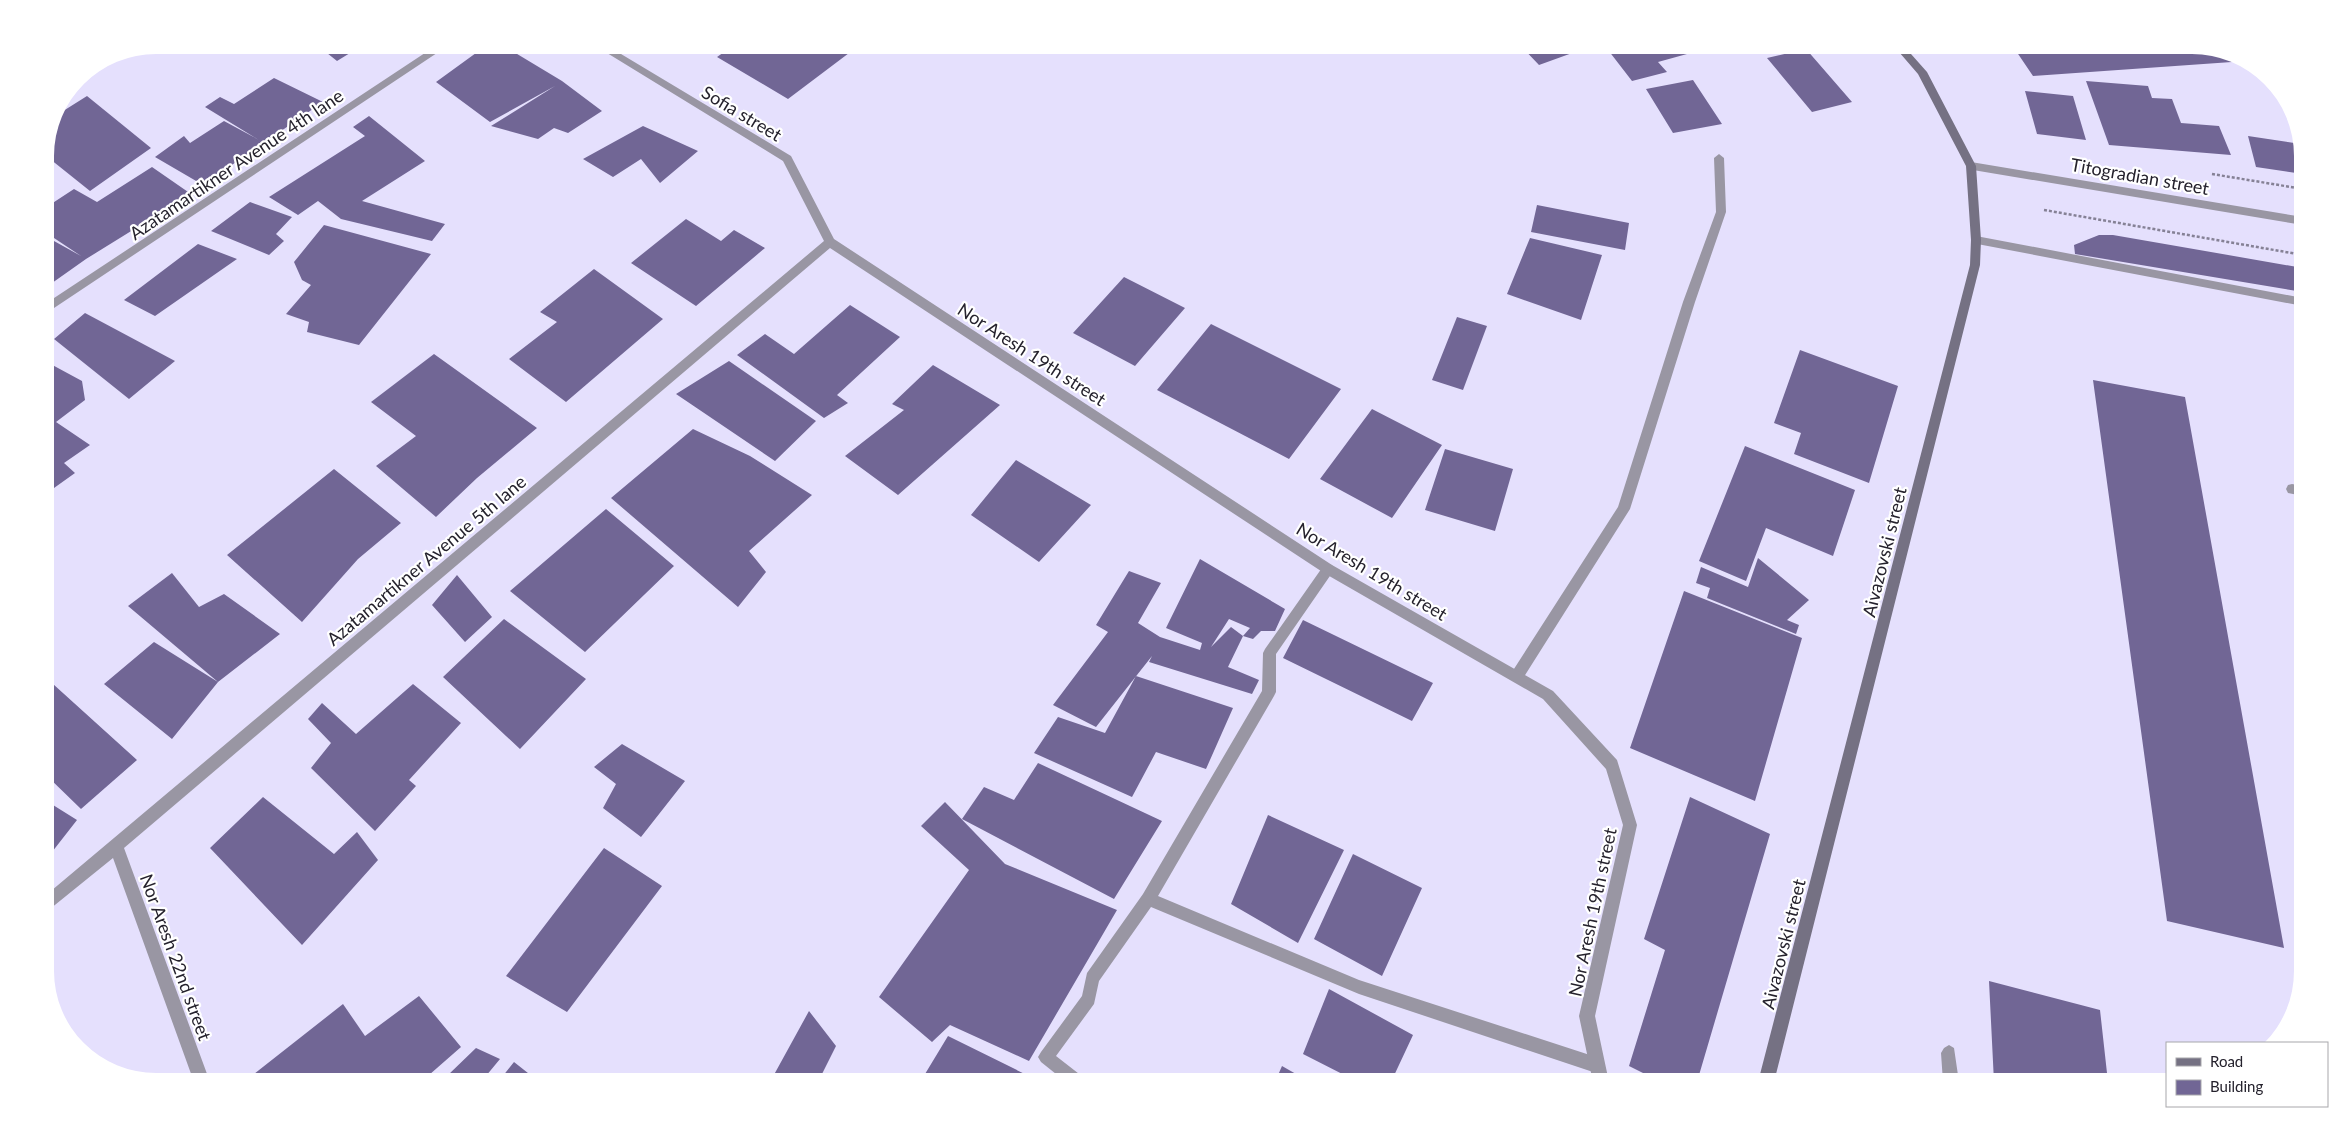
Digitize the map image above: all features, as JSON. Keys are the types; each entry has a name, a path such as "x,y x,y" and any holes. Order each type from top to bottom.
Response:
{"main road":[{"name":"Aivazovski street","path":"1768,1073 1972,275 1976,240 1971,166 1922,72 1906,54"}],"street":[{"name":"Azatamartikner Avenue 4th lane","path":"54,304 430,54"},
{"name":"Sofia street","path":"615,54 787,159 830,242"},
{"path":"1517,676 1624,509 1688,302 1721,212 1719,158"},
{"name":"Titogradian street","path":"1971,166 2294,220"},
{"path":"1976,240 2294,300"},
{"name":"Nor Aresh 19th street","path":"830,242 1328,568 1517,676 1548,696 1612,765 1630,825 1587,1016 1598,1073"},
{"name":"Azatamartikner Avenue 5th lane","path":"54,898 830,242"},
{"path":"1066,1073 1046,1057 1089,999 1092,978 1148,899 1269,692 1270,653 1328,568"},
{"name":"Nor Aresh 22nd street","path":"116,846 199,1073"},
{"path":"1148,899 1359,987 1596,1065"},
{"path":"1949,1053 1950,1073"}],"path":[{"path":"2044,210 2294,253"}],"building":[{"path":"328,54 348,54 337,61"},
{"path":"475,54 517,54 562,81 602,111 568,133 554,128 538,139 491,126 555,86 490,122 436,82"},
{"path":"721,54 848,54 788,99 717,57"},
{"path":"1529,54 1569,54 1539,65"},
{"path":"1611,54 1687,54 1658,62 1667,72 1632,81"},
{"path":"1784,54 1810,54 1852,102 1812,112 1767,58"},
{"path":"2018,54 2192,54 2219,57 2231,62 2033,76"},
{"path":"274,78 323,102 203,185 155,157 184,136 190,143 224,121 259,140 205,107 220,97 234,104"},
{"path":"1693,80 1722,124 1673,133 1646,89"},
{"path":"2086,81 2148,86 2152,98 2172,99 2181,123 2219,126 2231,155 2109,145"},
{"path":"2025,91 2073,96 2086,140 2037,134"},
{"path":"87,96 151,148 90,191 54,162 57,129 64,110"},
{"path":"369,116 425,161 362,201 445,224 432,241 341,219 318,201 298,215 269,197 365,136 353,127"},
{"path":"643,126 698,151 660,183 641,159 613,177 583,159"},
{"path":"2248,136 2293,143 2294,173 2256,167"},
{"path":"152,167 191,194 86,259 54,282 54,241 81,256 54,238 54,202 74,189 97,202"},
{"path":"250,202 292,217 276,234 284,241 269,255 211,231"},
{"path":"1537,205 1629,223 1625,250 1531,232"},
{"path":"686,219 721,241 734,230 765,248 696,306 631,263"},
{"path":"324,225 431,254 359,345 307,332 309,322 286,314 311,285 302,280 294,262"},
{"path":"2099,235 2113,235 2294,266 2294,290 2075,254 2074,245"},
{"path":"1530,238 1602,255 1581,320 1507,294"},
{"path":"198,244 237,259 155,316 124,300"},
{"path":"594,269 663,319 566,402 509,359 557,322 540,312"},
{"path":"1124,277 1185,308 1135,366 1073,333"},
{"path":"850,305 900,337 837,395 848,403 824,418 737,355 765,334 794,354"},
{"path":"85,313 175,361 129,399 54,339"},
{"path":"1457,317 1487,326 1463,390 1432,380"},
{"path":"1211,324 1341,389 1289,459 1157,390"},
{"path":"1800,350 1898,386 1869,483 1794,454 1801,433 1774,423"},
{"path":"434,354 537,428 477,478 436,517 376,466 416,436 371,402"},
{"path":"729,361 816,421 775,461 676,394"},
{"path":"933,365 1000,405 898,495 845,456 904,410 892,404"},
{"path":"54,366 82,381 85,400 56,422 90,445 64,463 75,473 54,488"},
{"path":"2093,380 2185,397 2284,948 2167,921"},
{"path":"1372,409 1442,445 1392,518 1320,479"},
{"path":"693,429 750,456 812,495 749,551 766,572 738,607 611,498"},
{"path":"1745,446 1855,490 1833,556 1766,528 1746,581 1699,561"},
{"path":"1445,449 1513,469 1495,531 1425,510"},
{"path":"1016,460 1091,505 1039,562 971,515"},
{"path":"334,469 401,523 358,559 302,622 227,555"},
{"path":"606,509 674,566 585,652 510,591"},
{"path":"1758,558 1809,600 1787,620 1799,625 1796,634 1707,598 1710,588 1696,583 1701,567 1748,587"},
{"path":"1200,559 1285,609 1275,631 1261,631 1253,639 1243,636 1228,667 1259,680 1252,694 1149,662 1152,656 1096,727 1053,705 1108,632 1096,625 1129,571 1161,583 1138,623 1160,637 1200,650 1202,643 1166,628","holes":["1229,619 1250,628 1243,636 1231,627 1211,647"]},
{"path":"172,573 199,607 224,594 280,634 218,682 128,606"},
{"path":"457,575 492,617 465,642 432,605"},
{"path":"1684,591 1802,638 1755,801 1630,748"},
{"path":"504,619 586,679 520,749 443,677"},
{"path":"1303,620 1433,683 1412,721 1283,658"},
{"path":"154,642 218,682 172,739 104,684"},
{"path":"1136,676 1233,708 1206,769 1156,752 1132,797 1034,753 1058,717 1105,733"},
{"path":"413,684 461,723 409,780 416,786 375,831 311,768 331,743 308,719 322,703 356,734"},
{"path":"54,685 137,760 81,809 54,783"},
{"path":"622,744 685,781 641,837 603,808 616,784 594,767"},
{"path":"1038,763 1162,821 1114,899 962,819 984,787 1014,800"},
{"path":"263,797 334,854 357,832 378,860 302,945 210,848"},
{"path":"1690,797 1770,834 1700,1073 1643,1073 1629,1066 1665,950 1644,939"},
{"path":"945,802 1005,864 1117,910 1029,1061 950,1025 932,1042 879,997 969,870 921,826"},
{"path":"54,806 77,820 54,849"},
{"path":"1268,815 1344,850 1298,943 1231,904"},
{"path":"604,848 662,886 567,1012 506,976"},
{"path":"1353,854 1422,888 1382,976 1314,939"},
{"path":"1989,981 2100,1010 2107,1073 1994,1073"},
{"path":"1329,989 1413,1035 1395,1073 1340,1073 1303,1054"},
{"path":"419,996 461,1047 431,1073 255,1073 343,1004 365,1036"},
{"path":"809,1011 836,1046 822,1073 775,1073"},
{"path":"948,1036 1023,1073 926,1073"},
{"path":"476,1048 500,1059 488,1073 450,1073"},
{"path":"514,1062 528,1073 505,1073"},
{"path":"1282,1066 1294,1073 1279,1073"}]}
